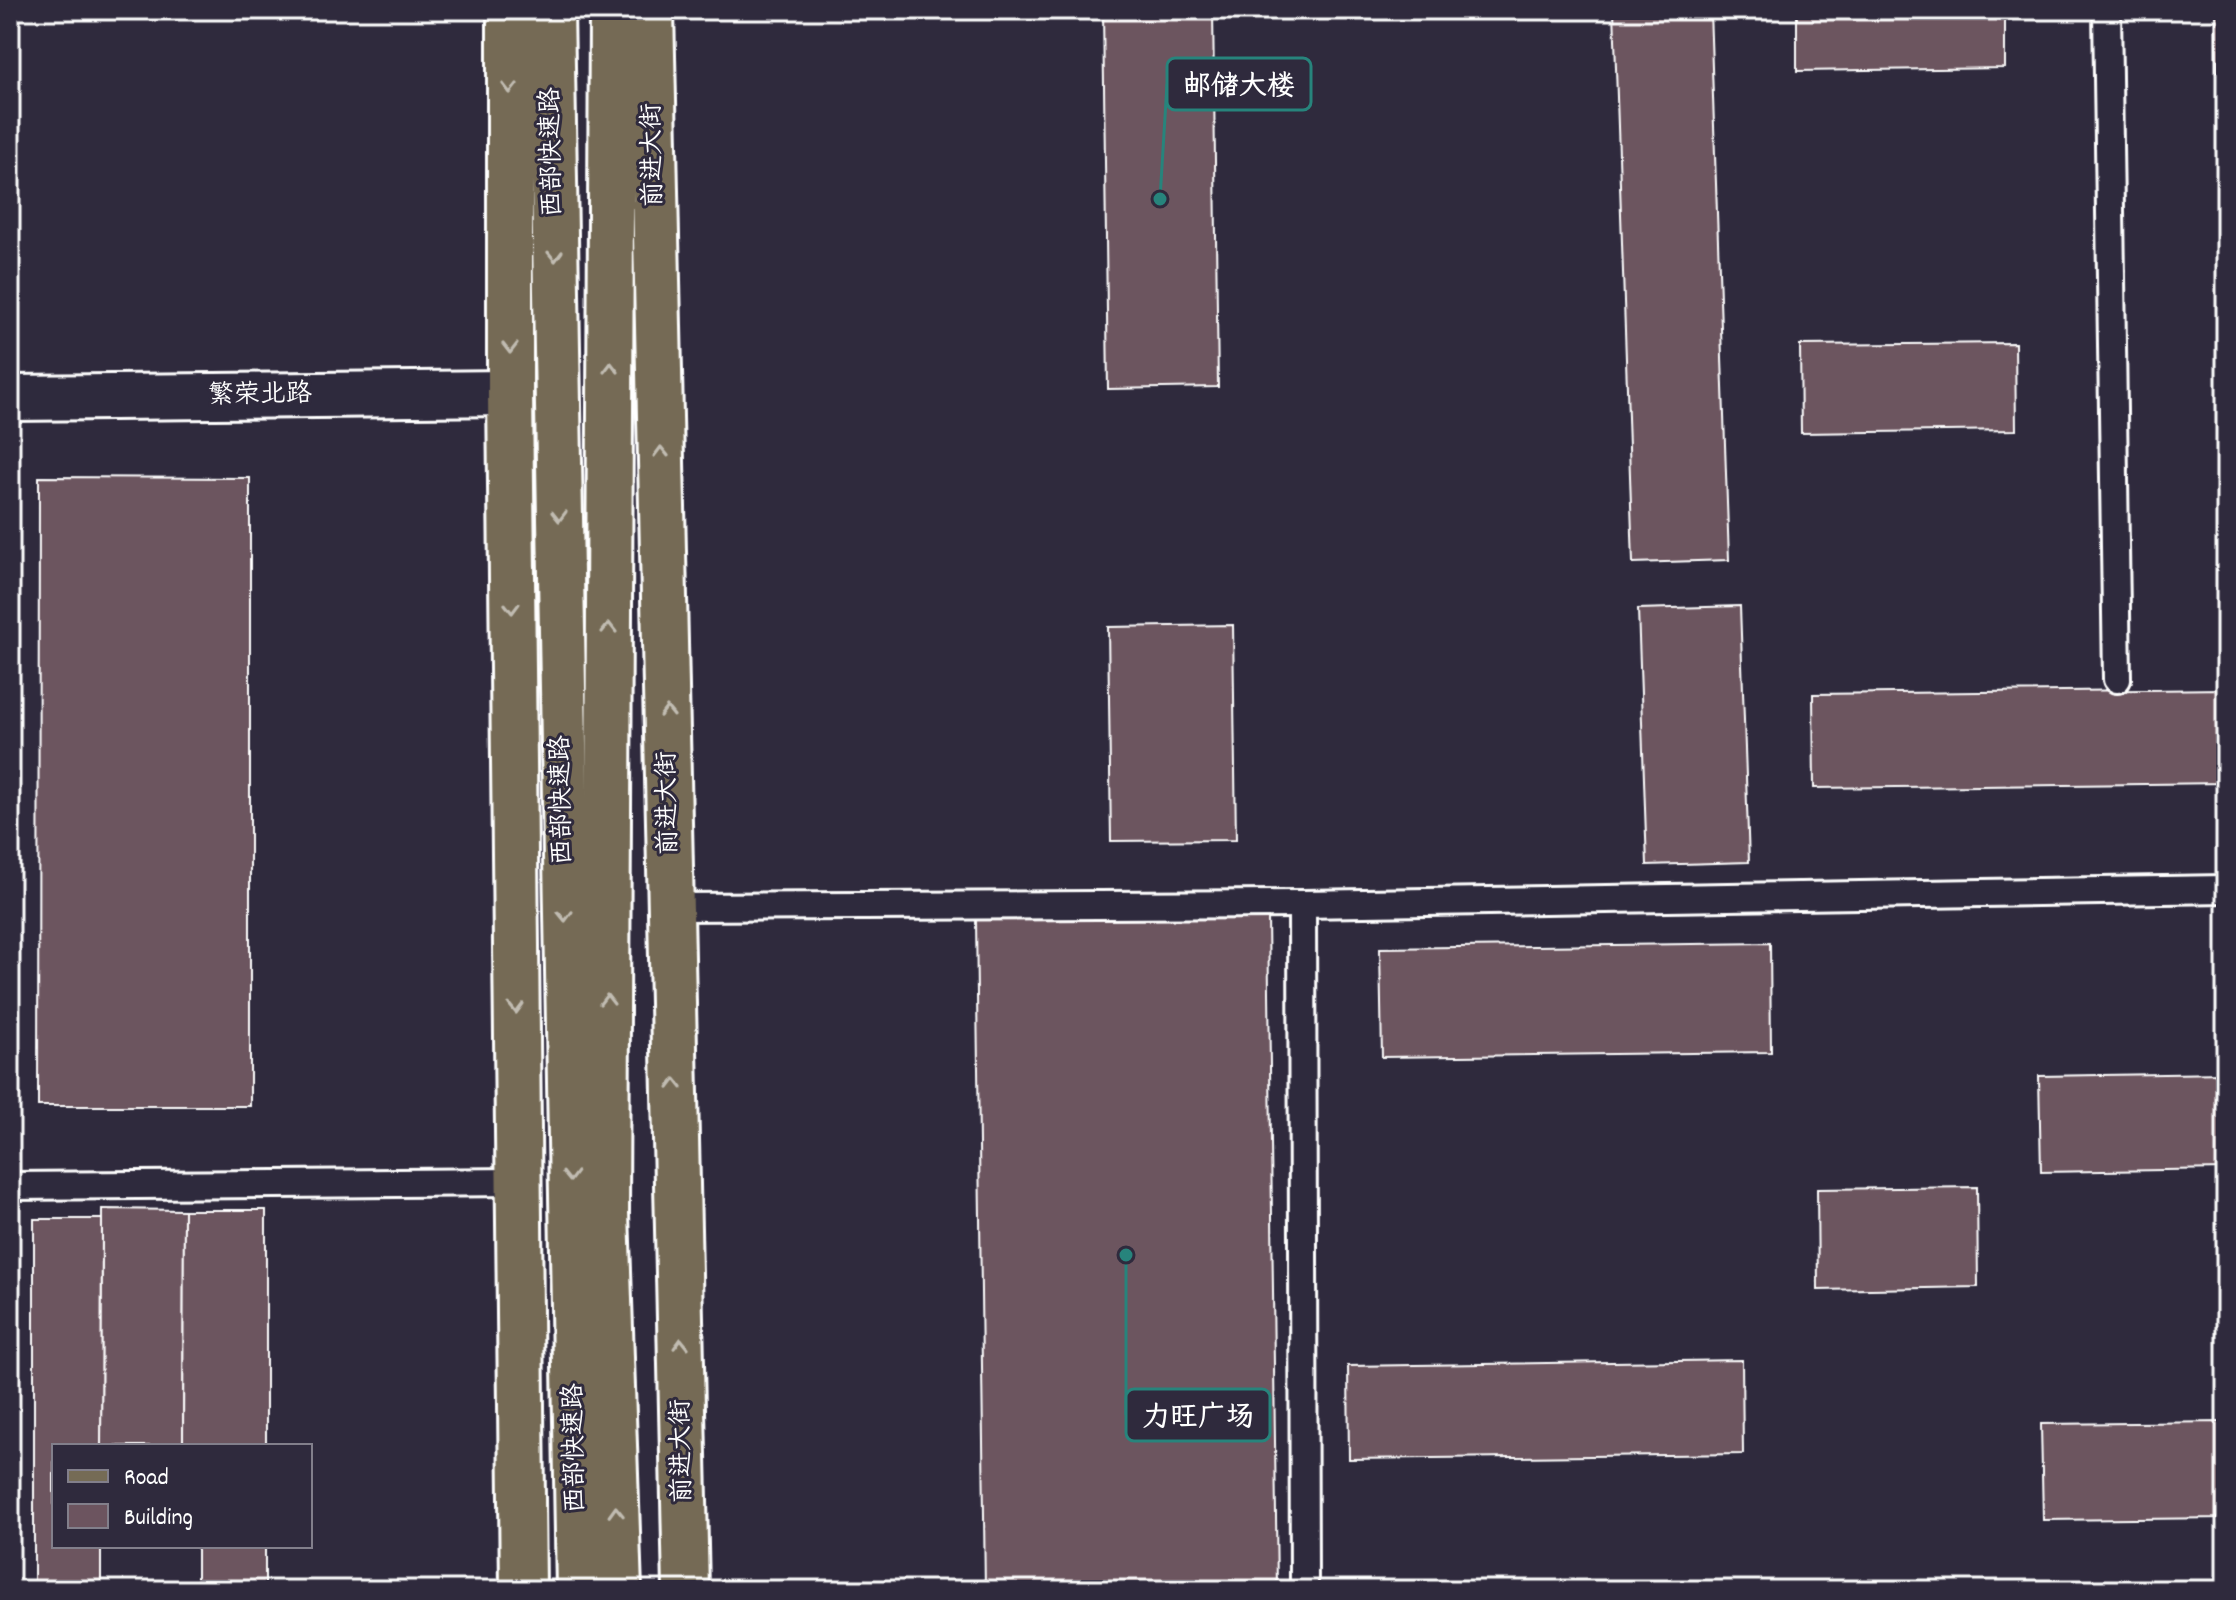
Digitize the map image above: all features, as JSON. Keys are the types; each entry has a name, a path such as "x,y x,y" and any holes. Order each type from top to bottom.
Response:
{"main road":[{"name":"西部快速路","path":"551,10 579,1590"},
{"name":"西部快速路","path":"619,1590 606,1213 642,11"},
{"name":"前进大街","path":"642,11 671,907 686,1590"},
{"path":"510,15 510,393 523,1590"}],"street":[{"name":"繁荣北路","path":"10,398 510,393"}],"lane":[{"path":"2107,10 2117,679"},
{"path":"671,907 1302,904 2226,889"},
{"path":"1302,904 1304,1590"},
{"path":"10,1186 518,1182"}],"building":[{"path":"1103,10 1213,10 1218,387 1108,389"},
{"path":"1614,10 1710,10 1729,560 1633,563"},
{"path":"1797,10 2005,10 2005,68 1797,71"},
{"path":"2216,10 2226,10 2226,71 2217,72"},
{"path":"2015,343 2016,430 1801,433 1800,345"},
{"path":"39,477 250,478 250,1106 38,1106"},
{"path":"1740,606 1749,862 1647,865 1638,609"},
{"path":"1233,625 1236,840 1111,841 1108,627"},
{"path":"2226,689 2226,783 1814,788 1813,694"},
{"path":"1268,917 1277,1590 985,1590 976,920"},
{"path":"1770,943 1771,1052 1382,1057 1380,948"},
{"path":"2226,1073 2226,1169 2041,1172 2039,1076"},
{"path":"1977,1187 1978,1287 1818,1290 1817,1189"},
{"path":"102,1209 184,1210 183,1444 101,1444"},
{"path":"184,1210 266,1210 266,1444 183,1444"},
{"path":"34,1219 102,1219 101,1444 52,1444 52,1548 101,1548 101,1590 34,1590"},
{"path":"1742,1360 1743,1454 1349,1459 1348,1366"},
{"path":"2226,1422 2226,1518 2043,1520 2041,1424"},
{"path":"197,1548 265,1548 265,1590 197,1590"}],"place":[{"name":"邮储大楼","path":"1160,199"},
{"name":"力旺广场","path":"1126,1255"}]}
